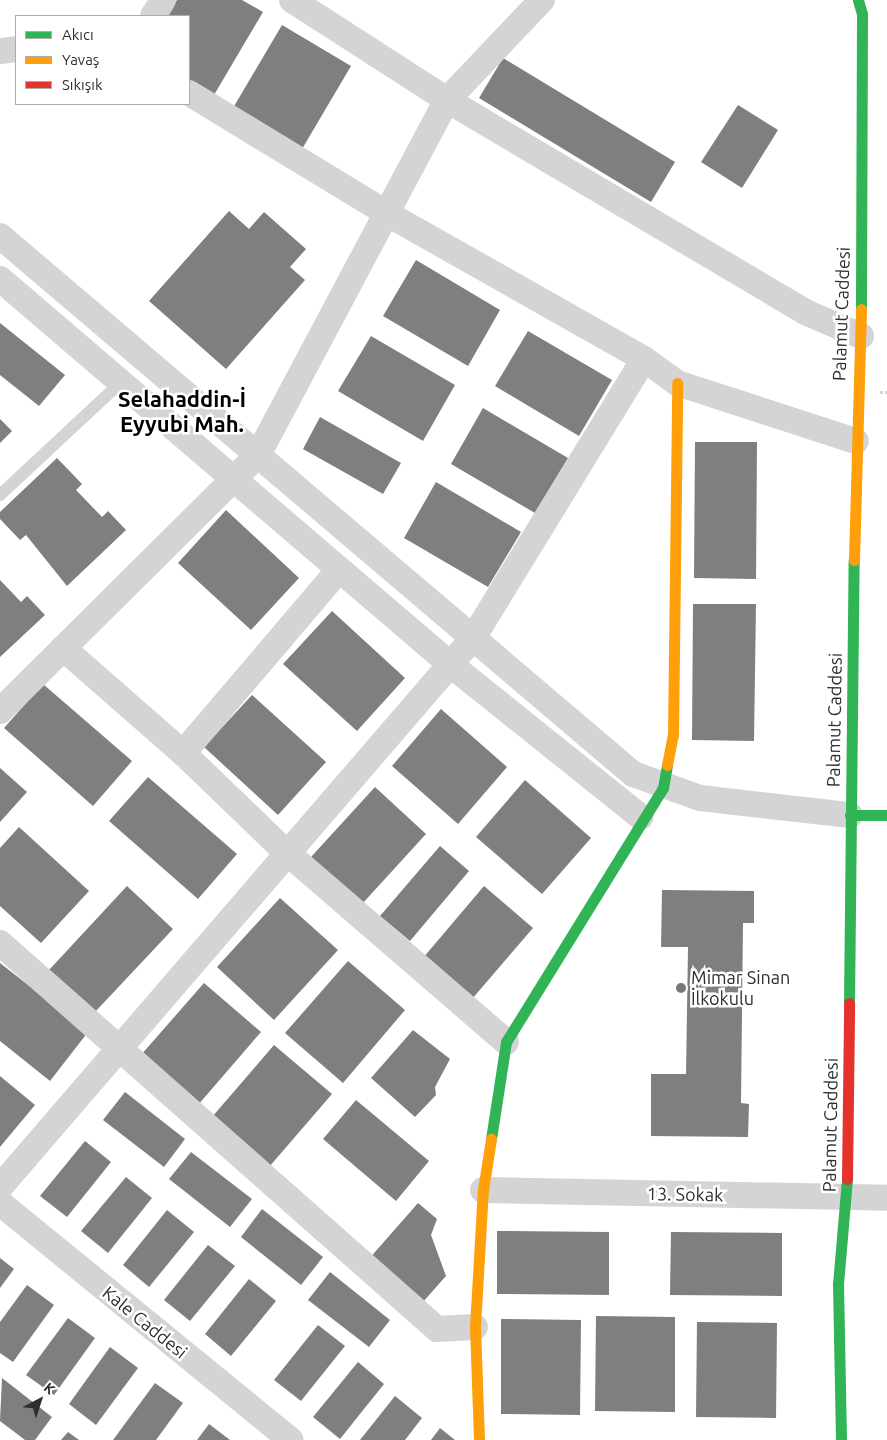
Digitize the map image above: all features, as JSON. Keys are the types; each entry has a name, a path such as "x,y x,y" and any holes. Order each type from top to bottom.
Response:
{"street":[{"path":"154,15 163,0"},
{"path":"292,0 447,100 805,312 861,336"},
{"path":"0,711 258,455 447,100 542,0"},
{"name":"Palamut Caddesi","path":"841,1440 838,1284 846,1198 856,441 861,336 862,14 858,0"},
{"path":"0,50 15,49"},
{"path":"190,94 386,213 644,358 677,383 856,441"},
{"path":"0,236 634,774 663,788 700,798 850,815 887,815"},
{"path":"28,259 1,282 451,665 641,817"},
{"path":"0,1187 285,851 473,638 644,358"},
{"path":"479,1440 475,1327 483,1190 506,1042 641,817 663,788 673,736 677,383"},
{"path":"183,753 339,570"},
{"path":"63,648 183,753 285,851 506,1042"},
{"path":"0,943 437,1329 475,1327"},
{"name":"13. Sokak","path":"483,1190 887,1198"},
{"name":"Kale Caddesi","path":"0,1203 291,1440"}],"lane":[{"path":"0,495 120,383"}],"building":[{"path":"177,0 242,0 263,12 214,95 190,81 190,15 168,15"},
{"path":"282,25 351,66 302,149 233,108"},
{"path":"503,58 675,162 651,202 479,98"},
{"path":"738,105 778,130 742,188 701,162"},
{"path":"229,211 249,229 264,212 306,249 290,267 305,280 226,369 149,301"},
{"path":"416,260 500,310 468,366 383,316"},
{"path":"0,323 65,375 39,406 0,375"},
{"path":"528,331 612,380 579,436 495,386"},
{"path":"371,336 455,385 423,441 338,391"},
{"path":"483,408 568,458 535,513 451,464"},
{"path":"320,417 401,463 383,494 303,449"},
{"path":"0,419 12,431 0,443"},
{"path":"695,442 757,442 756,579 694,578"},
{"path":"57,458 82,484 76,490 102,517 108,511 126,530 67,586 26,535 20,540 0,519 0,512"},
{"path":"436,482 521,532 488,587 404,538"},
{"path":"226,510 299,578 251,630 178,563"},
{"path":"0,580 21,602 27,596 45,615 0,657"},
{"path":"693,604 756,604 754,741 692,740"},
{"path":"332,611 405,678 357,731 283,664"},
{"path":"43,684 132,761 93,806 4,728"},
{"path":"252,695 326,762 278,815 204,747"},
{"path":"441,709 507,767 458,824 392,766"},
{"path":"0,768 27,792 0,822"},
{"path":"148,777 237,854 198,899 109,821"},
{"path":"525,780 591,838 542,894 476,837"},
{"path":"375,787 426,834 362,904 311,857"},
{"path":"19,827 89,891 41,943 0,906 0,848"},
{"path":"440,846 469,871 410,941 380,916"},
{"path":"127,886 173,929 95,1012 49,970"},
{"path":"484,886 533,928 472,999 423,958"},
{"path":"662,890 754,891 754,923 743,923 741,1103 749,1104 748,1137 651,1136 651,1074 686,1074 688,947 661,947"},
{"path":"280,898 338,950 274,1020 217,967"},
{"path":"348,961 405,1010 343,1083 285,1033"},
{"path":"0,963 88,1032 50,1081 0,1041"},
{"path":"204,983 261,1032 198,1105 141,1055"},
{"path":"413,1030 450,1059 435,1087 436,1095 415,1117 371,1078"},
{"path":"274,1045 332,1094 269,1167 212,1117"},
{"path":"0,1076 35,1105 0,1147"},
{"path":"125,1092 185,1139 164,1167 103,1120"},
{"path":"356,1100 429,1161 396,1201 323,1139"},
{"path":"85,1141 111,1162 67,1217 40,1196"},
{"path":"191,1152 252,1199 230,1227 169,1179"},
{"path":"126,1177 152,1198 108,1253 81,1231"},
{"path":"418,1203 437,1219 431,1235 446,1276 422,1303 368,1260"},
{"path":"262,1209 323,1257 301,1285 241,1237"},
{"path":"167,1210 194,1232 149,1287 123,1265"},
{"path":"497,1231 609,1232 609,1295 497,1294"},
{"path":"671,1232 782,1233 782,1296 670,1295"},
{"path":"208,1245 235,1266 190,1321 164,1300"},
{"path":"0,1258 14,1269 0,1288"},
{"path":"330,1272 390,1320 369,1347 308,1300"},
{"path":"249,1279 276,1301 231,1356 205,1334"},
{"path":"27,1285 54,1305 13,1362 0,1353 0,1322"},
{"path":"596,1316 675,1317 675,1412 595,1411"},
{"path":"68,1318 95,1338 54,1395 26,1375"},
{"path":"501,1319 581,1320 580,1415 501,1414"},
{"path":"697,1322 777,1323 776,1418 696,1417"},
{"path":"318,1325 345,1346 301,1401 274,1380"},
{"path":"110,1347 138,1368 96,1425 69,1404"},
{"path":"358,1362 384,1384 340,1439 313,1417"},
{"path":"2,1378 52,1417 35,1440 25,1440 0,1421"},
{"path":"155,1383 183,1403 156,1440 113,1440"},
{"path":"395,1396 422,1418 405,1440 360,1440"},
{"path":"209,1424 230,1440 197,1440"},
{"path":"440,1428 455,1440 431,1440"},
{"path":"68,1432 79,1440 61,1440"}],"traffic: fast":[{"path":"858,0 862,14 861,309"},
{"path":"849,1003 854,560"},
{"path":"491,1139 506,1042 663,788 667,765"},
{"path":"850,815 887,815"},
{"path":"841,1440 838,1284 847,1179"}],"traffic: slow":[{"path":"854,560 861,309"},
{"path":"667,765 673,735 677,383"},
{"path":"479,1440 475,1327 483,1190 491,1139"}],"traffic: jam":[{"path":"847,1179 849,1003"}],"place":[{"name":"Mimar Sinan İlkokulu","path":"681,988"}],"district":[{"name":"Selahaddin-İ Eyyubi Mah.","path":"182,410"}]}
